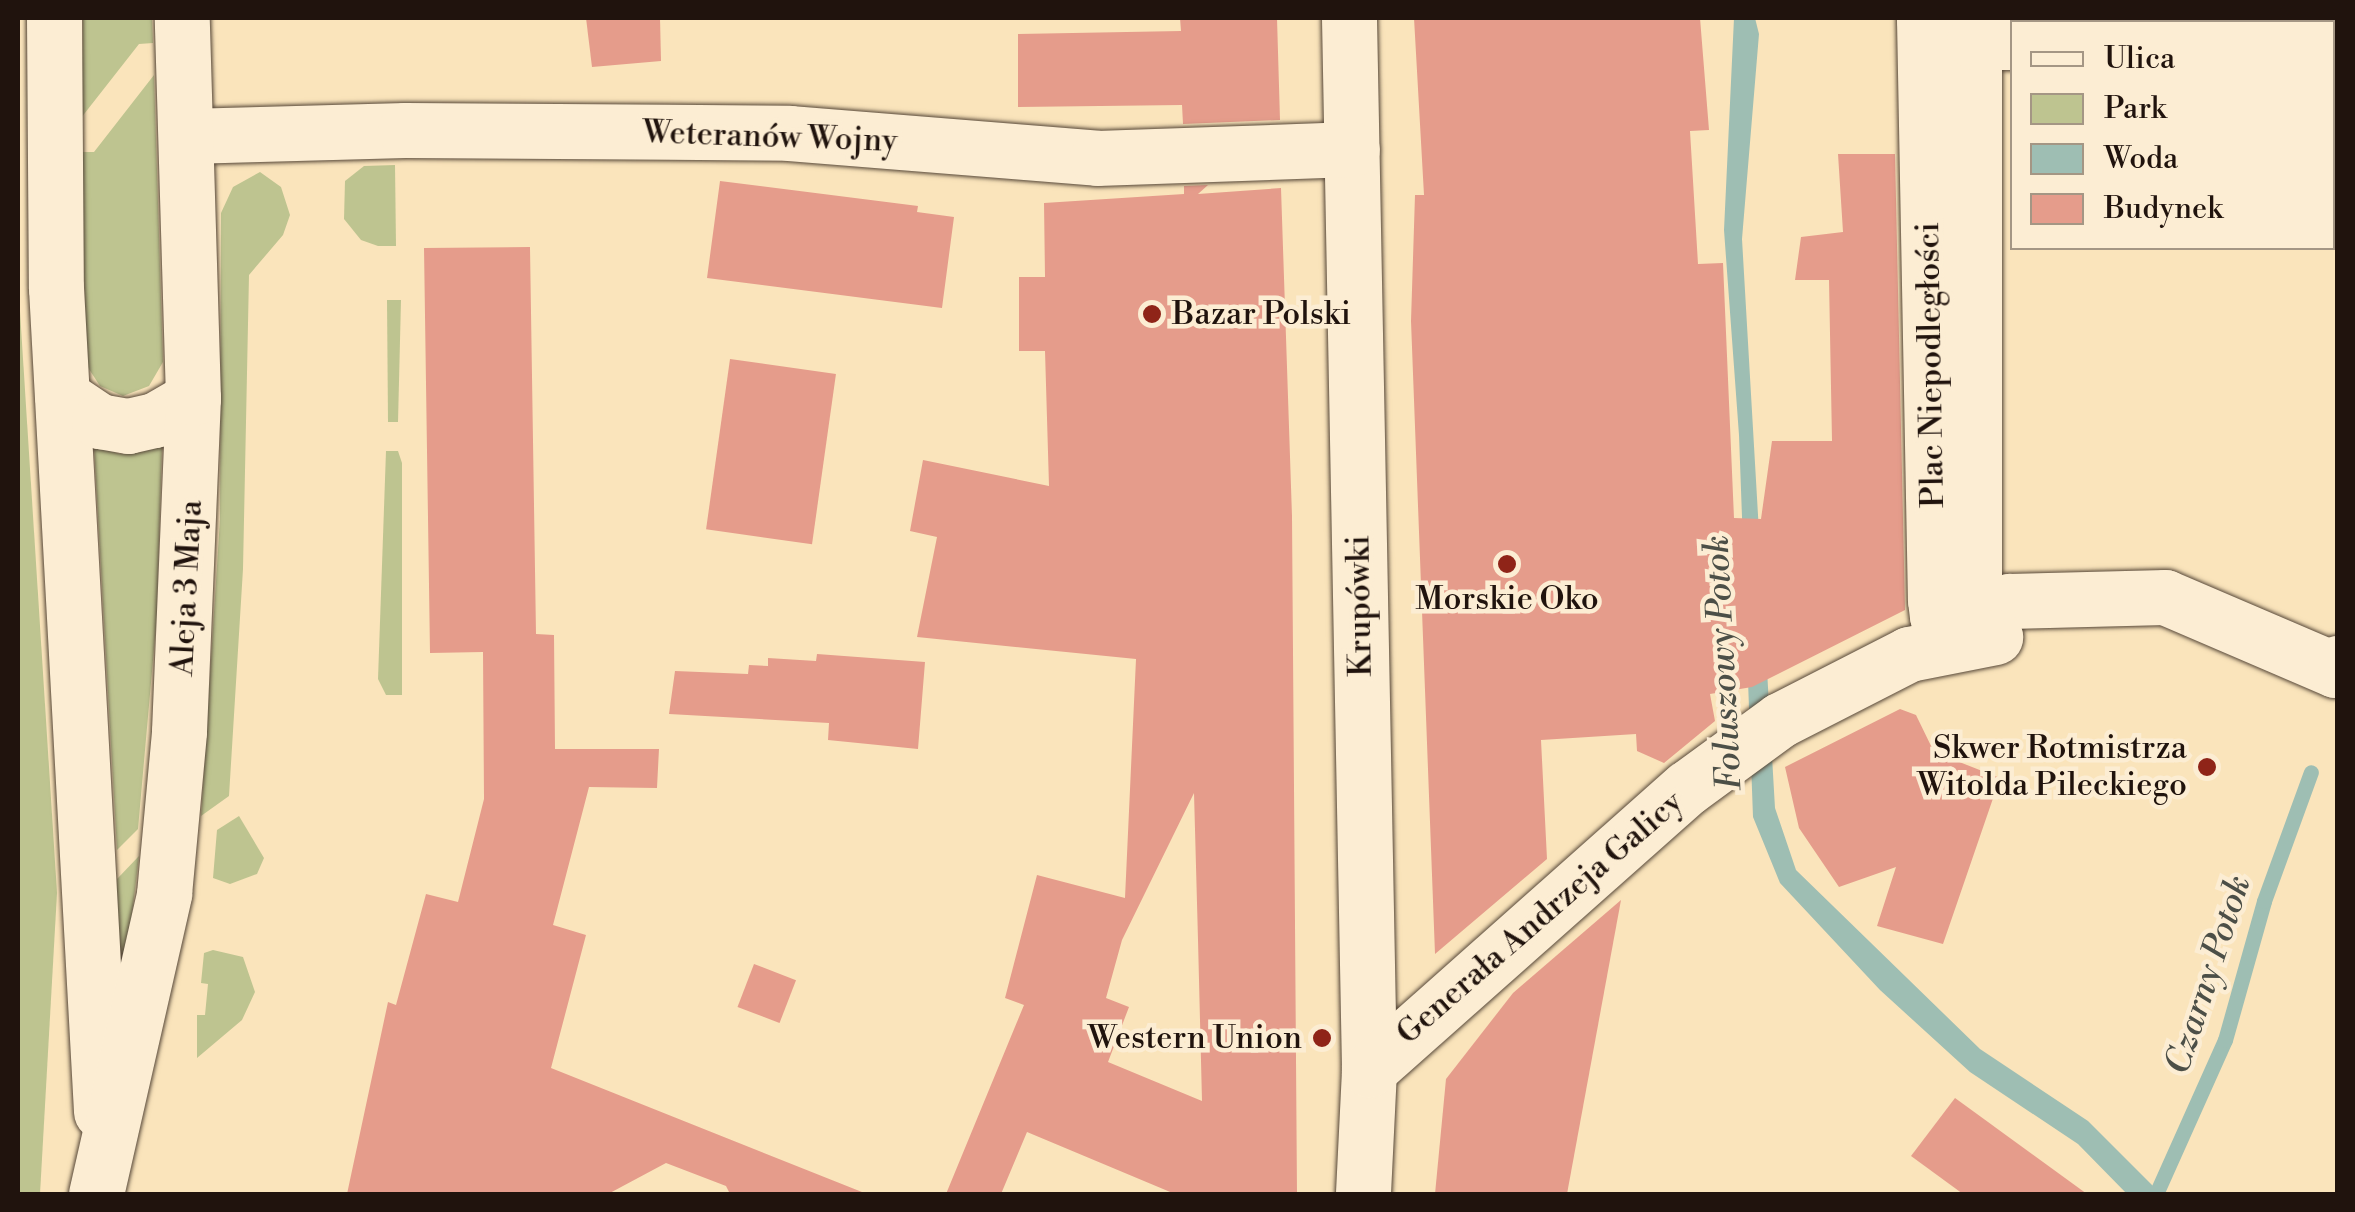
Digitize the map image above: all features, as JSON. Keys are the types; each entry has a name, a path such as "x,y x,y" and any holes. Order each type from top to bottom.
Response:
{"street":[{"name":"Aleja 3 Maja","path":"54,18 52,157 100,1172"},
{"name":"Aleja 3 Maja","path":"100,1172 134,1044 164,894 186,623 193,398 182,18"},
{"name":"Krupówki","path":"1349,18 1369,1070 1363,1194"},
{"name":"Plac Niepodległości","path":"1974,623 1938,616 1935,600 1924,19 2248,18"},
{"path":"2302,18 2338,18"},
{"path":"1974,623 1974,42 2010,42"},
{"name":"Weteranów Wojny","path":"187,136 405,130 789,133 1097,158 1352,149"},
{"path":"62,396 99,420 128,426 155,420 193,398"},
{"name":"Generała Andrzeja Galicy","path":"1369,1070 1731,754 1780,720 1866,672 1974,623 2338,639"},
{"path":"2259,635 2335,670 2338,663"}],"green space":[{"path":"83,18 152,18 153,43 139,44 81,118"},
{"path":"154,75 163,362 149,386 123,396 100,386 87,366 80,152 94,152"},
{"path":"395,165 396,246 378,246 361,240 344,219 345,181 364,166"},
{"path":"260,172 281,187 290,215 283,235 249,275 243,569 229,796 201,816 220,519 221,213 233,187"},
{"path":"18,280 57,893 40,1194 18,1194"},
{"path":"387,300 401,300 398,422 388,422"},
{"path":"94,446 120,454 162,446 157,615 138,829 117,850"},
{"path":"386,451 398,451 402,463 402,695 386,695 378,679"},
{"path":"239,816 264,858 257,874 230,884 213,878 217,830"},
{"path":"139,856 113,1072 117,879"},
{"path":"213,950 243,957 255,992 242,1020 197,1058 197,1015 205,1015 208,984 201,983 204,953"}],"water":[{"path":"1734,18 1755,18 1759,34 1742,239 1775,808 1796,870 1980,1049 2088,1121 2161,1194 2127,1194 2078,1144 1970,1072 1880,990 1780,883 1753,817 1739,435 1724,230"}],"building":[{"path":"586,18 660,18 661,61 592,67"},
{"path":"1180,18 1277,18 1280,120 1183,124 1182,105 1018,107 1018,34 1181,31"},
{"path":"1414,18 1700,18 1709,130 1690,131 1698,264 1723,263 1734,518 1761,519 1772,441 1832,441 1829,280 1795,280 1801,237 1843,232 1838,154 1895,154 1905,610 1752,687 1710,694 1715,721 1664,763 1637,751 1636,734 1541,740 1547,859 1435,954 1411,321 1415,195 1424,195"},
{"path":"720,181 918,206 917,212 954,217 942,308 707,278"},
{"path":"1208,185 1198,194 1281,188 1292,516 1297,1194 1175,1194 1027,1132 1001,1194 946,1194 1024,1005 1005,998 1037,875 1125,898 1136,659 917,637 937,537 910,531 923,460 1049,486 1045,351 1019,351 1019,277 1045,277 1044,203 1184,194 1184,186","holes":["1194,793 1202,1101 1108,1062 1129,1007 1106,998 1122,940"]},
{"path":"530,247 536,634 554,635 555,749 659,749 657,788 589,787 553,925 586,935 551,1068 867,1194 730,1194 726,1186 666,1163 608,1194 347,1194 388,1002 396,1005 426,894 458,902 484,799 483,652 430,653 424,248"},
{"path":"730,359 836,374 812,544 706,529"},
{"path":"817,654 925,662 918,749 828,740 829,723 669,714 675,671 748,674 749,665 768,666 768,658 816,661"},
{"path":"1900,709 1916,715 1934,752 2000,778 1943,944 1877,926 1896,867 1839,887 1799,828 1785,767"},
{"path":"1621,900 1567,1194 1435,1194 1446,1079 1513,993"},
{"path":"754,964 796,980 780,1023 738,1007"},
{"path":"1955,1098 2087,1194 1963,1194 1911,1156"}],"waterway":[{"name":"Czarny Potok","path":"2156,1194 2225,1040 2264,901 2311,772"}],"place":[{"name":"Bazar Polski","path":"1152,314"},
{"name":"Morskie Oko","path":"1507,564"},
{"name":"Skwer Rotmistrza Witolda Pileckiego","path":"2207,767"},
{"name":"Western Union","path":"1322,1038"}],"water label":[{"name":"Foluszowy Potok","path":"1724,663"}]}
